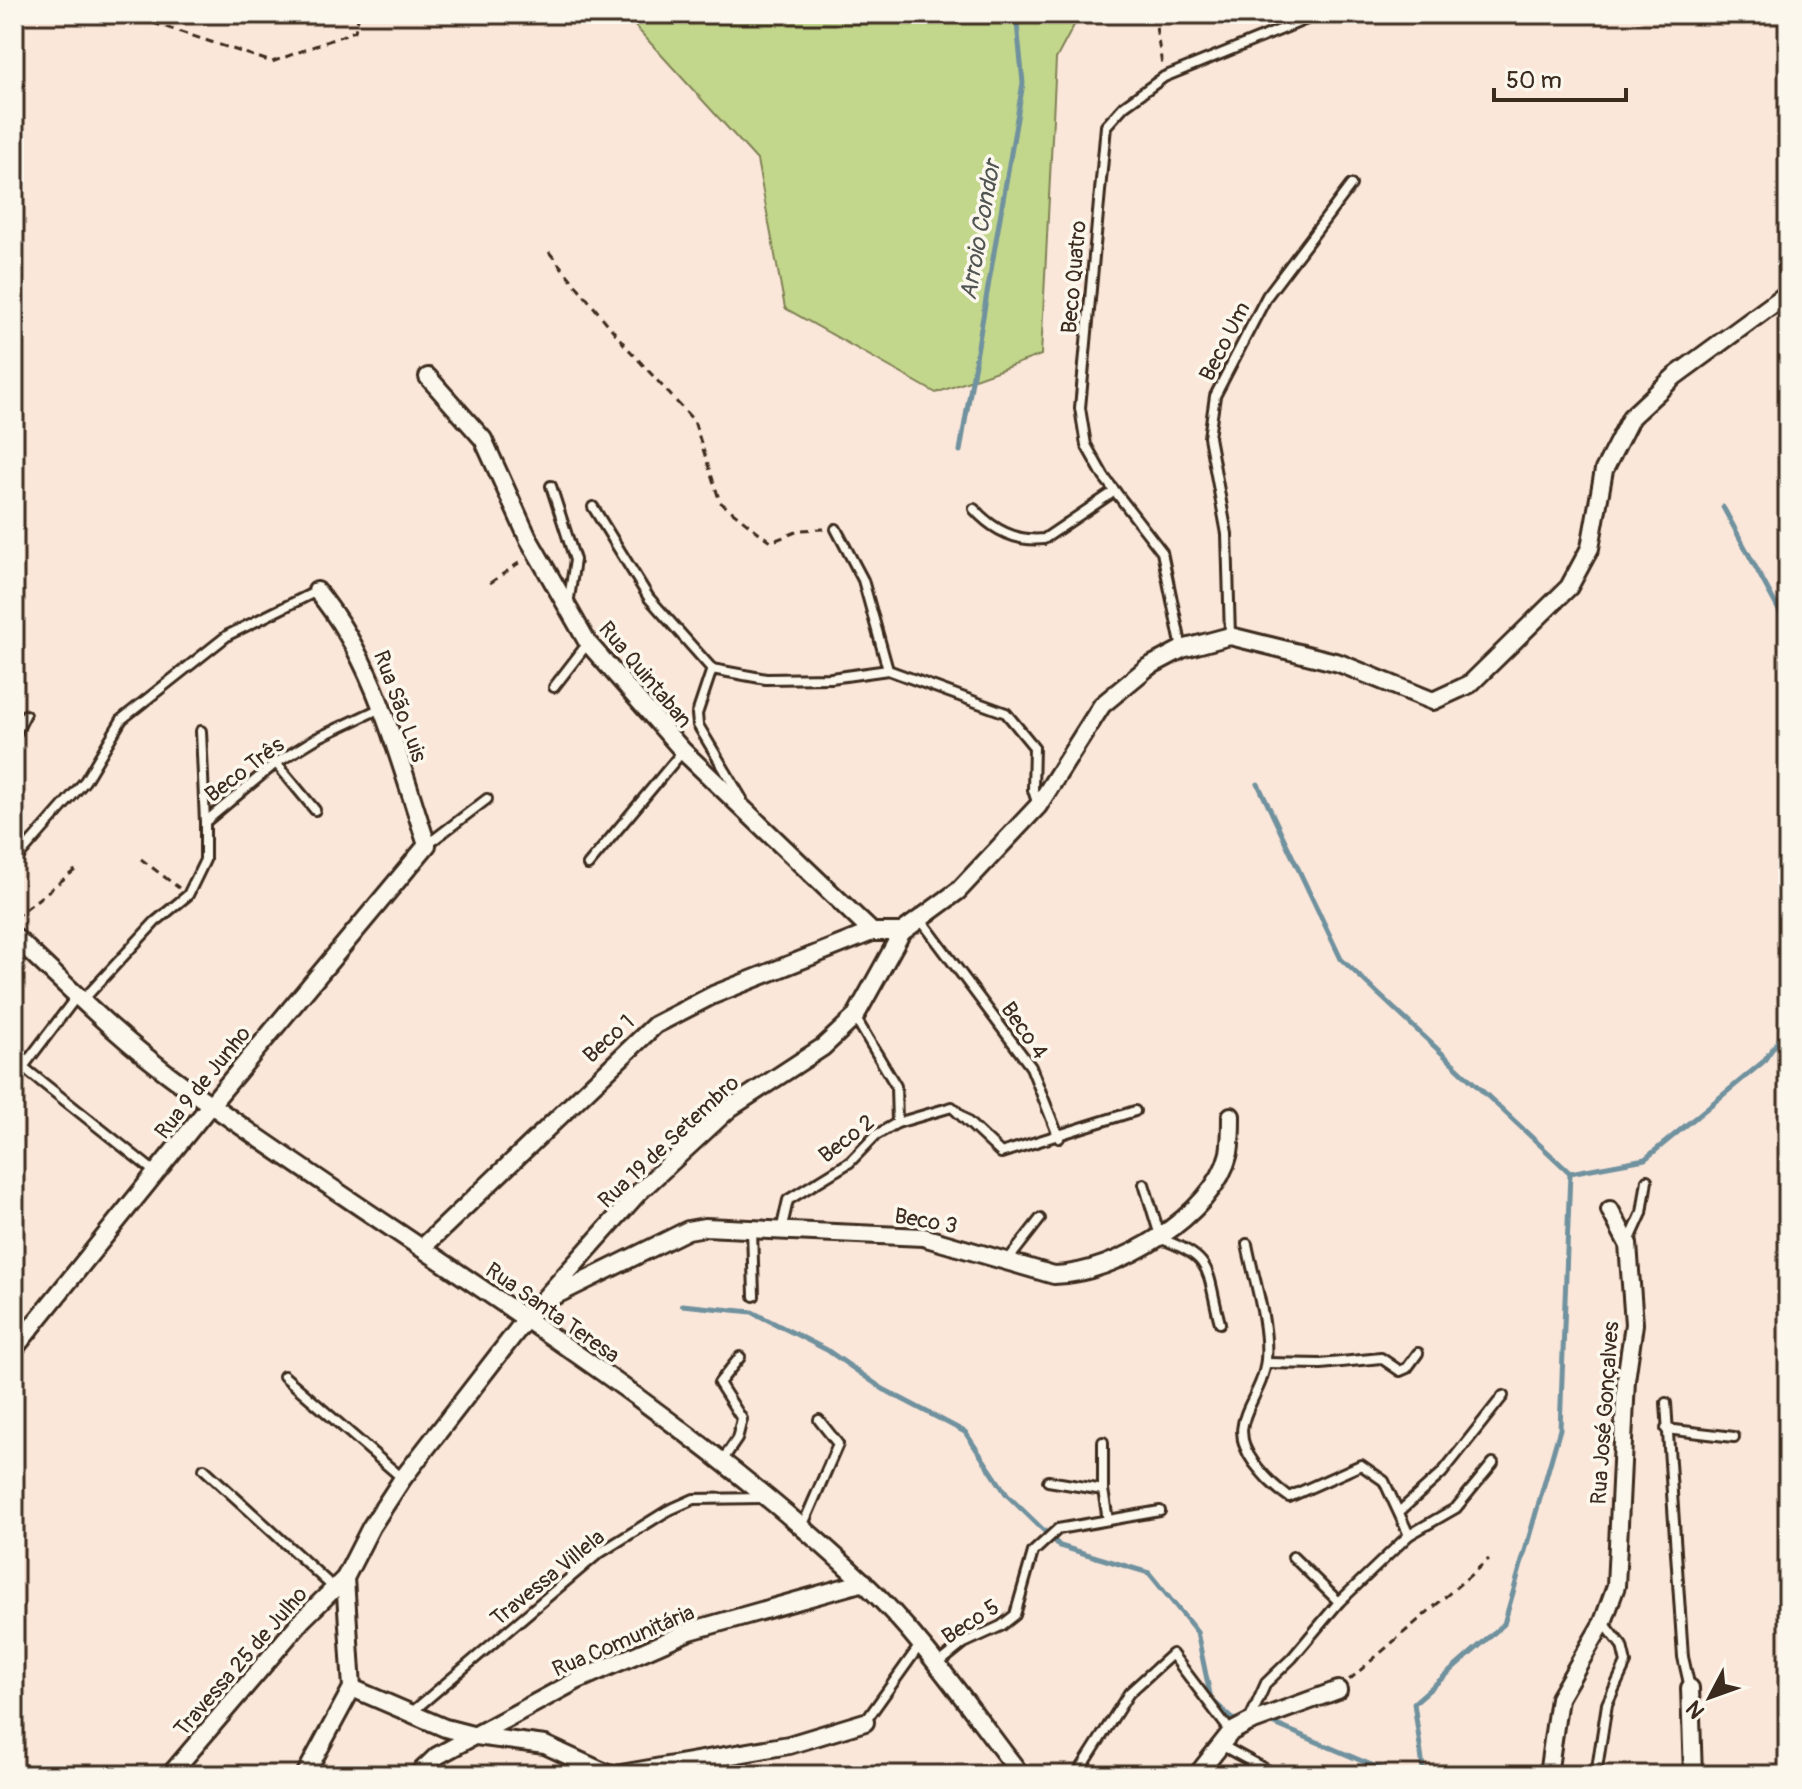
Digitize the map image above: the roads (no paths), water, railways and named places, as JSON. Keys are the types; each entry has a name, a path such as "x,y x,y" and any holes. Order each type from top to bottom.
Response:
{"street":[{"path":"872,932 902,932 958,891 1038,806 1102,705 1148,667 1182,649 1230,636 1339,663 1433,701 1470,684 1569,587 1590,548 1604,470 1631,417 1675,376 1788,293"},
{"name":"Rua Quintaban","path":"428,377 483,439 535,552 588,643 683,751 872,932"},
{"name":"Rua São Luis","path":"317,591 352,640 381,708 427,845"},
{"name":"Rua 9 de Junho","path":"14,1349 212,1103 427,845"},
{"name":"Beco 1","path":"422,1248 624,1051 655,1025 713,995 872,932"},
{"name":"Rua 19 de Setembro","path":"403,1478 526,1319 639,1192 719,1118 772,1078 823,1047 855,1017 902,932"},
{"name":"Rua Santa Teresa","path":"14,936 80,998 183,1085 526,1319 768,1498 864,1582 920,1645 1021,1775"},
{"name":"Beco 3","path":"541,1302 688,1230 705,1227 912,1236 1054,1275 1072,1274 1161,1239 1187,1215 1217,1178 1229,1154 1231,1116"},
{"name":"Rua José Gonçalves","path":"1548,1775 1559,1698 1603,1622 1616,1586 1626,1380 1634,1324 1628,1244 1610,1210"},
{"name":"Travessa 25 de Julho","path":"170,1775 202,1734 340,1583 403,1478"},
{"name":"Rua Comunitária","path":"417,1775 437,1756 576,1681 690,1631 864,1582"},
{"path":"305,1775 352,1688 340,1583"},
{"path":"352,1688 476,1736 545,1745 612,1775 789,1745 865,1722"},
{"path":"1690,1688 1693,1775"},
{"path":"1197,1775 1226,1738 1248,1723 1338,1690"}],"lane":[{"name":"Beco Quatro","path":"1182,649 1162,552 1115,491 1086,445 1080,408 1106,126 1124,106 1164,77 1319,14"},
{"name":"Beco Um","path":"1230,636 1227,534 1209,437 1215,396 1267,296 1351,185"},
{"path":"551,486 575,560 567,608"},
{"path":"974,509 988,524 1008,535 1044,539 1115,491"},
{"path":"593,507 649,598 712,669 766,679 831,678 888,670 1006,713 1034,747 1033,790 1038,806"},
{"path":"836,529 863,580 888,670"},
{"path":"14,862 85,781 122,719 228,635 317,591"},
{"path":"554,687 588,643"},
{"path":"712,669 697,714 698,725 752,816"},
{"name":"Beco Três","path":"156,1174 23,1067 80,998 155,922 188,895 205,860 205,822 276,763 317,738 381,708"},
{"path":"14,737 25,715"},
{"path":"201,731 205,822"},
{"path":"588,865 683,751"},
{"path":"276,763 315,810"},
{"path":"427,845 487,799"},
{"name":"Beco 4","path":"921,920 1031,1067 1059,1138"},
{"name":"Beco 2","path":"781,1232 788,1200 850,1162 876,1135 897,1123 896,1086 855,1017"},
{"path":"897,1123 952,1107 1001,1153 1059,1138 1135,1111"},
{"path":"1628,1244 1642,1213 1647,1180"},
{"path":"1144,1184 1161,1239 1190,1249 1202,1258 1220,1323"},
{"path":"1008,1260 1040,1219"},
{"path":"752,1229 754,1296"},
{"path":"1247,1244 1266,1340 1266,1363 1240,1435 1244,1448 1271,1485 1289,1497 1361,1465 1384,1481 1409,1535"},
{"path":"1266,1363 1321,1364 1381,1358 1400,1371 1407,1368 1418,1353"},
{"path":"722,1461 737,1439 742,1419 719,1383 740,1357"},
{"path":"284,1376 403,1478"},
{"path":"1399,1512 1442,1473 1503,1396"},
{"path":"1666,1403 1683,1657 1690,1688"},
{"path":"802,1527 838,1444 819,1420"},
{"path":"1666,1429 1734,1437"},
{"path":"1103,1442 1103,1490 1108,1520"},
{"path":"1248,1723 1266,1683 1292,1658 1339,1602 1409,1535 1456,1508 1493,1463"},
{"path":"204,1469 340,1583"},
{"path":"1048,1481 1103,1490"},
{"name":"Travessa Villela","path":"412,1712 576,1571 667,1511 694,1499 768,1498"},
{"name":"Beco 5","path":"936,1666 964,1643 1001,1626 1015,1615 1033,1552 1058,1529 1160,1511"},
{"path":"1293,1557 1339,1602"},
{"path":"1596,1775 1607,1704 1626,1663 1622,1646 1603,1622"},
{"path":"865,1722 920,1645"},
{"path":"1077,1775 1129,1693 1172,1654 1226,1738 1276,1775"}],"waterway":[{"name":"Arroio Condor","path":"960,451 1023,83 1016,14"},
{"path":"1723,507 1788,627"},
{"path":"1258,784 1341,959 1570,1173"},
{"path":"1424,1775 1414,1703 1504,1624 1560,1429 1570,1173 1645,1159 1763,1062 1788,1027"},
{"path":"682,1305 752,1312 827,1350 883,1389 965,1432 1007,1495 1060,1546 1149,1573 1197,1632 1211,1699 1233,1719 1244,1720"},
{"path":"1270,1722 1395,1775"}]}
